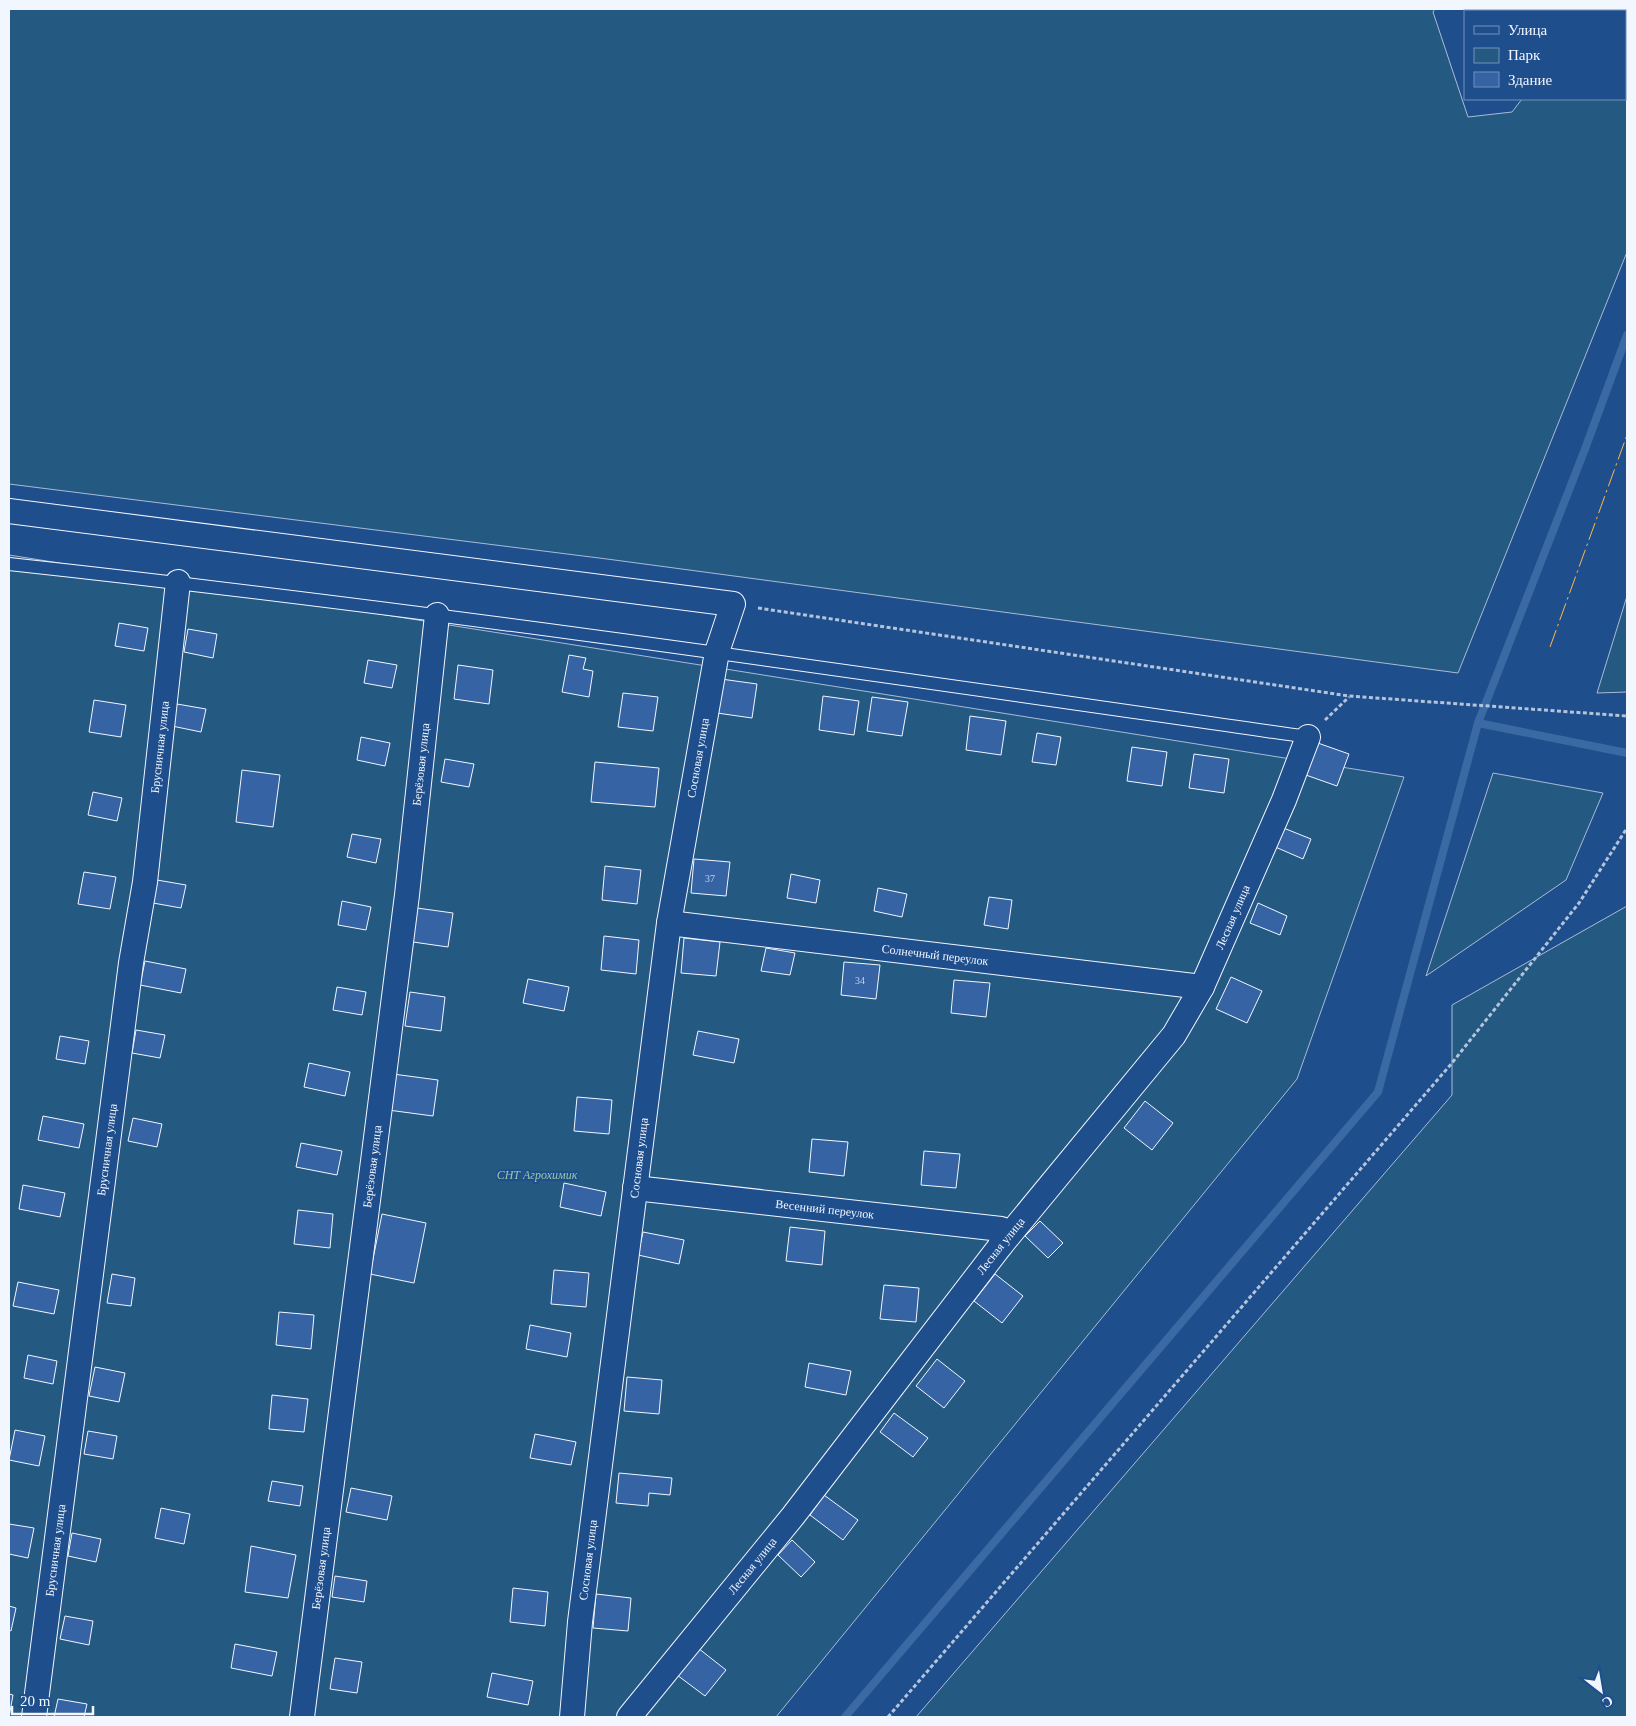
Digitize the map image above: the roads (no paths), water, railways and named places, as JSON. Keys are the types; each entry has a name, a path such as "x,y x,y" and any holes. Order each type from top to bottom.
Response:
{"street":[{"name":"Сосновая улица","path":"9,511 733,604 717,652 669,923 580,1622 572,1717"},
{"name":"Брусничная улица","path":"34,1717 131,963 145,882 178,582"},
{"name":"Берёзовая улица","path":"302,1717 405,904 437,615"},
{"name":"Лесная улица","path":"629,1717 793,1516 1001,1245 1174,1035 1202,986 1284,800 1308,737"},
{"name":"Солнечный переулок","path":"669,923 1202,986"},
{"name":"Весенний переулок","path":"635,1188 1001,1230 1001,1245"}],"lane":[{"path":"9,564 178,582 717,652 1308,737"}],"waterway":[{"path":"845,1717 1378,1092 1478,723 1585,449 1627,335"},
{"path":"1478,723 1627,753"}],"park label":[{"name":"СНТ Агрохимик","path":"537,1175"}]}
